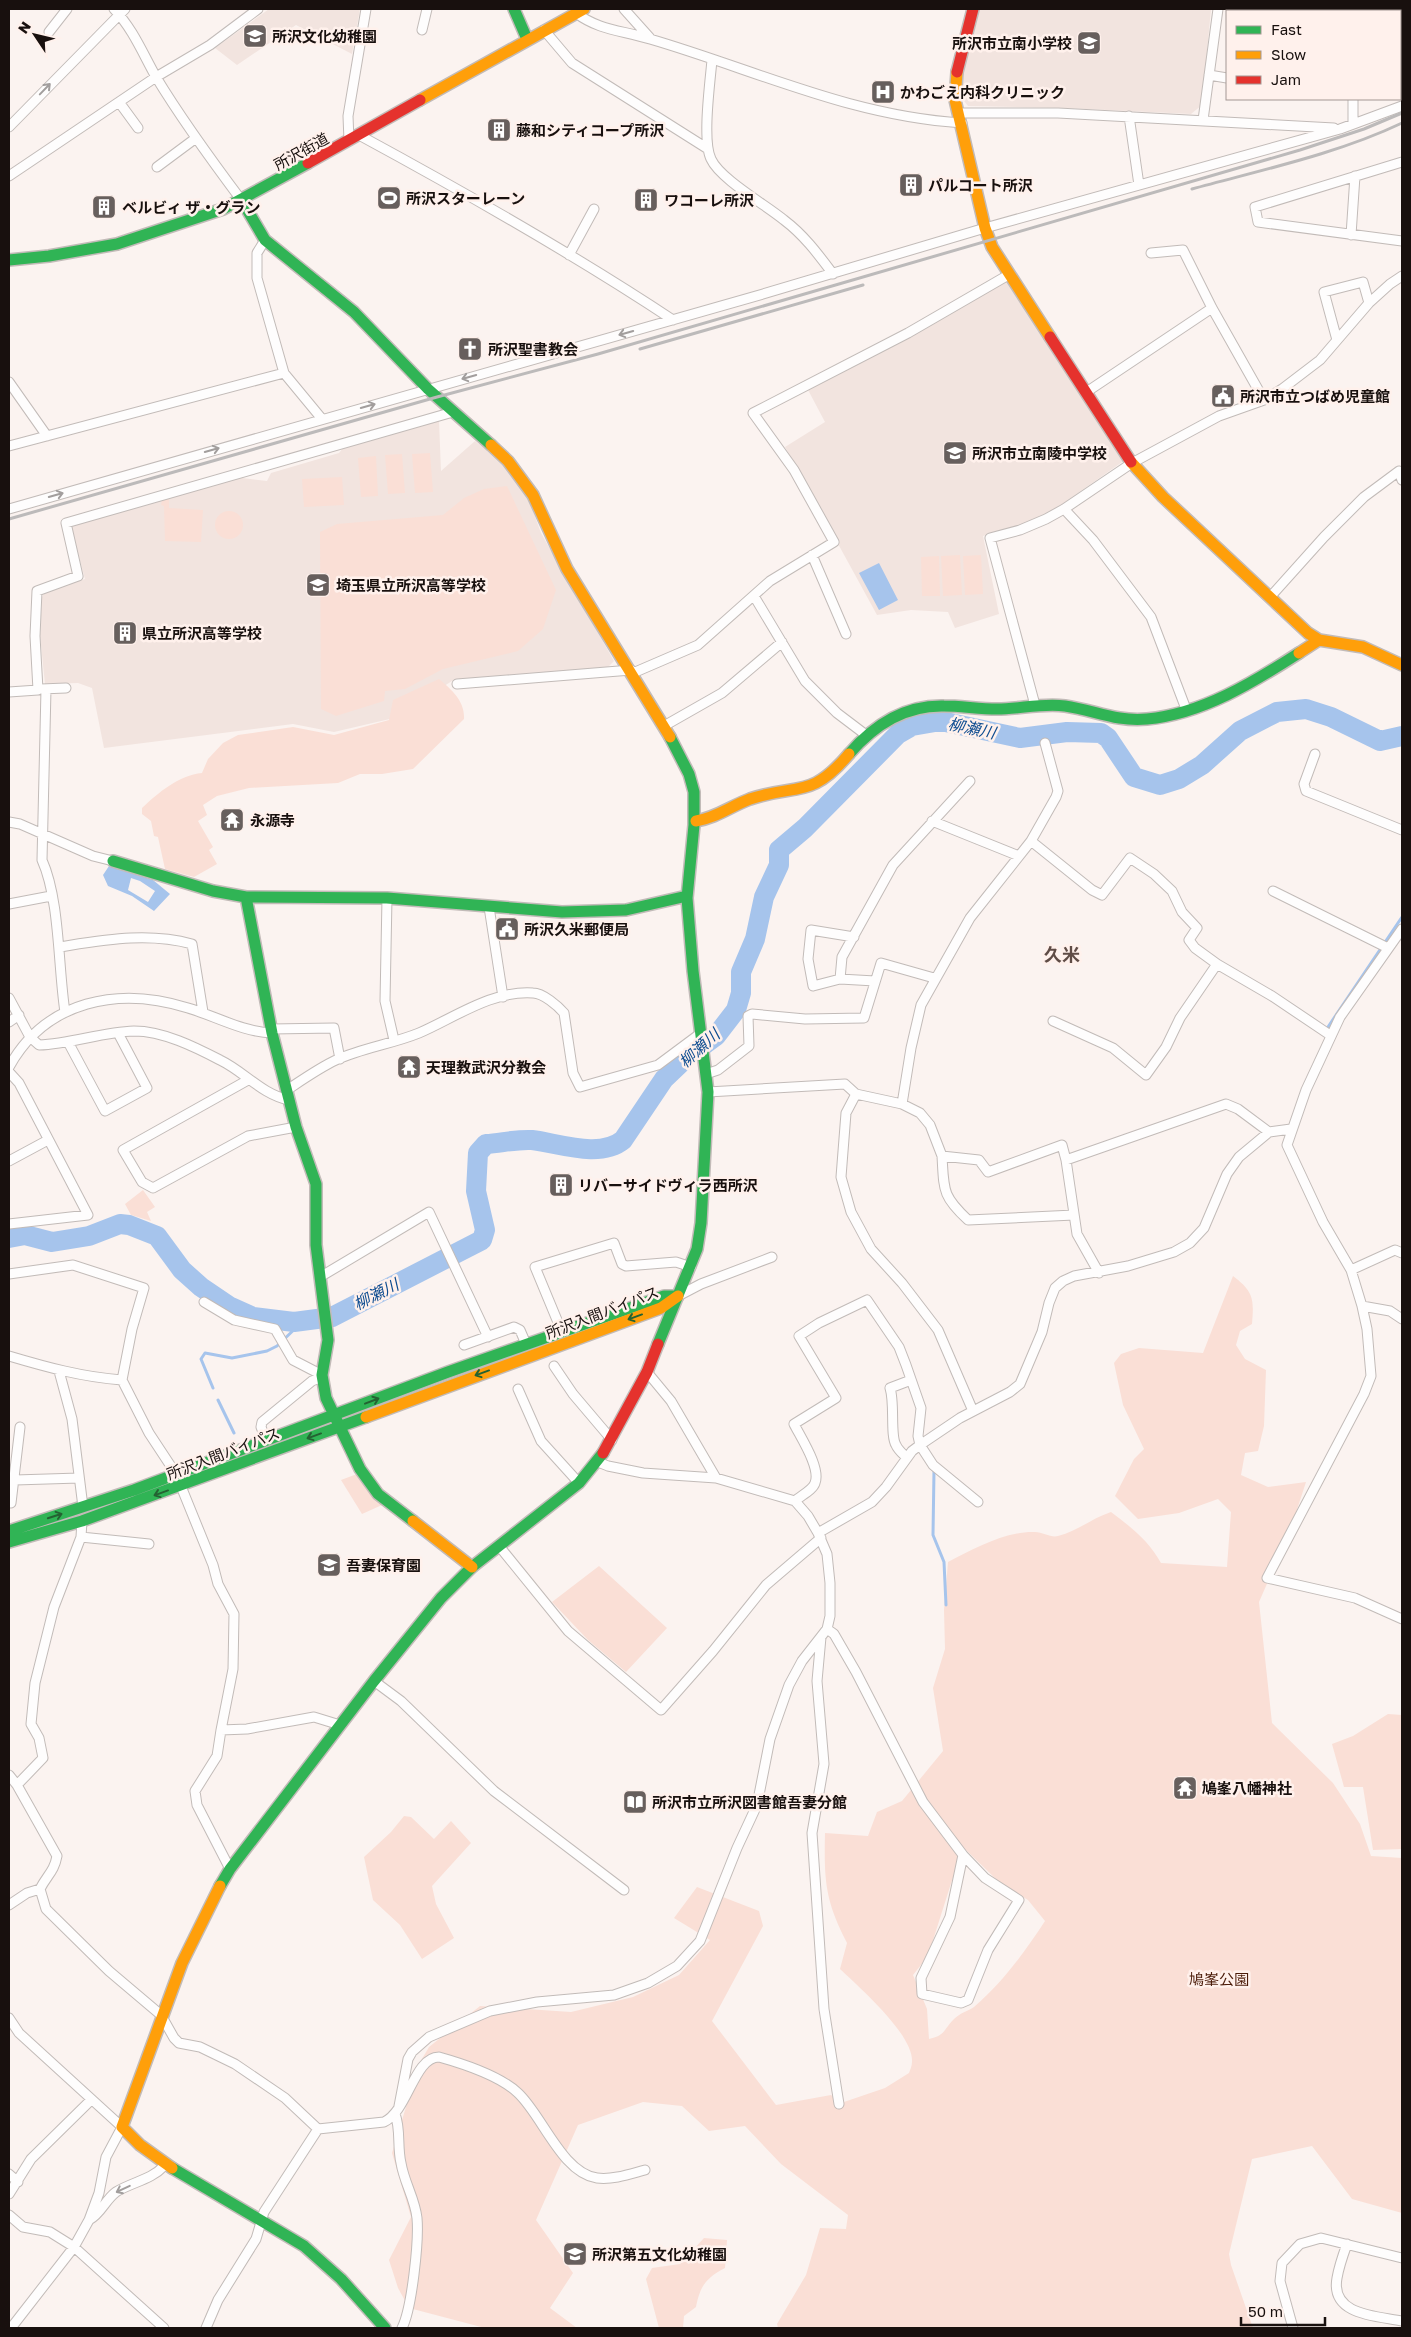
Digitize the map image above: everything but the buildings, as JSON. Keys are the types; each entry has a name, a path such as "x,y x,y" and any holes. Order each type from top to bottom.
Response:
{"street":[{"path":"49,32 67,9"},
{"path":"10,176 156,77 210,45 258,9"},
{"path":"366,9 348,116 354,138 496,211 673,320"},
{"path":"422,30 427,9"},
{"path":"514,9 527,39"},
{"path":"624,9 650,38"},
{"path":"973,9 957,68 955,100 961,118 985,228 992,247 1088,391 1132,463 1163,497 1271,596 1308,633 1319,640 1363,647 1402,665"},
{"path":"1203,120 1218,9"},
{"path":"10,124 119,11 156,77 196,138 242,201 265,240 354,312 428,389 500,453 525,482 533,495 555,547 567,569 632,672 692,776 696,794 696,821 687,896 708,1092 701,1223 691,1266 647,1372 612,1440 598,1462 579,1483 472,1567 422,1621 230,1870 190,1942 161,2015 122,2128 106,2157 99,2193 89,2220 74,2247 11,2328"},
{"path":"580,11 591,24 650,38 842,103 927,121 1058,113 1304,125 1340,129"},
{"name":"所沢街道","path":"9,260 49,256 117,244 242,201 527,39 580,11"},
{"path":"544,30 572,63 708,149"},
{"path":"712,60 708,149 711,159 719,171 785,220 811,245 833,274"},
{"path":"1209,75 1226,78"},
{"path":"1353,100 1353,124"},
{"path":"119,102 138,128"},
{"path":"9,507 673,320 985,228 1340,129 1402,106"},
{"path":"1129,116 1139,185"},
{"path":"157,167 196,138"},
{"path":"1402,162 1254,207 1258,222 1402,241"},
{"path":"1351,235 1355,176"},
{"path":"569,255 594,209"},
{"path":"265,240 257,253 258,278 284,373 322,419"},
{"path":"1151,253 1183,250 1212,308 1264,400"},
{"path":"458,684 632,672 698,645 770,581 834,542 794,470 753,413 908,333 1010,274"},
{"path":"1035,705 990,538 1031,526 1064,509 1132,463 1219,416 1264,400 1305,373 1369,303 1402,276"},
{"path":"1337,340 1324,292 1363,282 1369,303"},
{"path":"1088,391 1212,308"},
{"path":"9,446 284,373"},
{"path":"9,382 47,436"},
{"path":"65,1012 60,978 59,948 48,873 42,860 42,689 35,636 36,592 78,576 66,524 453,412"},
{"path":"1271,596 1324,537 1364,497 1399,471 1402,480"},
{"path":"1064,509 1093,540 1151,617 1186,709"},
{"path":"812,555 846,634"},
{"path":"754,596 805,681 837,714 866,736"},
{"path":"696,821 722,814 752,798 817,784 830,775 866,736 893,718 922,707 938,705 1008,709 1035,705 1074,708 1121,720 1145,720 1186,709 1249,684 1319,640"},
{"path":"664,726 722,694 782,642"},
{"path":"9,692 66,688"},
{"path":"902,1104 918,1015 934,978 970,918 1031,841 1058,791 1045,743"},
{"path":"1315,754 1306,778 1306,791 1402,830"},
{"path":"840,979 842,957 893,865 970,781"},
{"path":"932,821 1019,856"},
{"path":"9,822 20,824 42,836 93,856 213,891 246,897 387,898 562,912 626,910 687,896"},
{"path":"1031,841 1092,890 1102,895 1130,858 1154,874 1172,891 1182,912 1197,928 1189,940 1194,948 1217,964 1272,996 1330,1035"},
{"path":"1273,891 1388,948"},
{"path":"9,904 51,896"},
{"path":"246,897 272,1031 296,1126 316,1184 316,1245 328,1333 322,1376 326,1398 360,1468 378,1494 472,1567"},
{"path":"387,898 385,1001 394,1040"},
{"path":"489,907 503,996"},
{"path":"854,937 811,930 808,959 813,986 840,979 875,981"},
{"path":"1402,930 1340,1017 1330,1035 1292,1128 1287,1145 1332,1239 1351,1270 1367,1329 1371,1376 1364,1394 1267,1578 1355,1598 1402,1619"},
{"path":"59,948 120,938 149,937 192,944 203,1012"},
{"path":"706,1074 718,1070 750,1046 748,1016 752,1014 805,1020 864,1018 881,963 934,978"},
{"path":"1053,1021 1113,1048 1146,1075 1166,1047 1180,1018 1217,964"},
{"path":"9,998 30,1037 39,1045 118,1033 147,1032 178,1041 222,1060 269,1093 288,1095 340,1059 418,1033 455,1013 503,996 532,992 539,994 560,1008 564,1013 573,1073 580,1087 658,1066 701,1035"},
{"path":"9,1067 30,1037 47,1022 65,1012 92,1003 117,998 159,1001 203,1012 251,1030 272,1031 334,1028 340,1059"},
{"path":"9,1022 18,1015"},
{"path":"68,1042 105,1112 147,1088 118,1033"},
{"path":"9,1072 19,1083 88,1215 9,1224"},
{"path":"248,1080 123,1150 142,1182 153,1188 248,1136 296,1126"},
{"path":"708,1092 844,1084 856,1094 902,1104 920,1113 925,1118 942,1156 944,1190 947,1198 968,1220 1074,1215"},
{"path":"856,1094 846,1112 842,1177 851,1212 871,1249 902,1283 938,1330 973,1411"},
{"path":"1066,1160 1226,1104 1238,1109 1268,1132"},
{"path":"500,1546 568,1630 660,1710 713,1651 766,1585 820,1536 872,1502 886,1488 907,1458 920,1445 973,1411 1010,1392 1020,1384 1042,1332 1049,1302 1055,1288 1063,1280 1074,1276 1099,1273 1174,1252 1198,1236 1204,1228 1227,1174 1239,1157 1268,1132 1292,1128"},
{"path":"9,1161 48,1140"},
{"path":"942,1156 979,1160 988,1172 1062,1145 1077,1234 1099,1273"},
{"path":"320,1277 429,1212 488,1337"},
{"path":"562,1332 535,1267 614,1243 622,1264 626,1266 676,1262 691,1266"},
{"path":"1351,1270 1395,1250 1402,1253"},
{"path":"678,1296 701,1284 772,1257"},
{"path":"9,1274 73,1265 144,1288 132,1329 122,1380 145,1425 176,1474 213,1565 218,1584 234,1614 233,1669 217,1756 195,1791 197,1805 230,1870"},
{"name":"所沢入間バイパス","path":"9,1542 82,1521 181,1485 526,1344 664,1296 678,1296"},
{"name":"所沢入間バイパス","path":"9,1531 83,1507 266,1440 336,1421 660,1308 678,1296"},
{"path":"795,1501 813,1487 816,1479 812,1459 794,1424 836,1398 799,1336 819,1323 867,1300 899,1348 911,1380 921,1408 918,1436 920,1445 933,1465 978,1502"},
{"path":"204,1302 234,1320 275,1329 293,1360 322,1376"},
{"path":"1362,1306 1390,1312 1402,1318"},
{"path":"464,1345 517,1328 526,1344"},
{"path":"9,1356 94,1378 122,1380"},
{"path":"554,1366 573,1394 612,1440"},
{"path":"59,1370 72,1419 83,1507"},
{"path":"647,1372 671,1401 716,1478"},
{"path":"266,1440 261,1427 262,1422 312,1381 322,1376"},
{"path":"907,1458 896,1445 894,1439 894,1408 890,1388 911,1380"},
{"path":"518,1388 541,1441 579,1483"},
{"path":"11,1503 20,1427"},
{"path":"598,1462 608,1466 644,1473 716,1478 795,1501 808,1516 820,1536 827,1554 830,1583 830,1616 824,1633 817,1681 824,1764 812,1833 824,2008 839,2104"},
{"path":"14,1480 79,1478"},
{"path":"17,1785 43,1758 39,1738 31,1724 35,1683 54,1607 81,1537 82,1521"},
{"path":"81,1537 149,1544"},
{"path":"824,1633 834,1634 856,1672 923,1802 963,1855 985,1878 1019,1900 988,1950 968,2000 961,2003 922,1994 922,1978 950,1917 963,1855"},
{"path":"402,2328 408,2307 416,2250 417,2218 401,2164 397,2110 408,2060 412,2052 429,2036 490,2011 537,2002 614,1995 648,1983 677,1966 700,1941 737,1848 757,1805 770,1740 785,1694 802,1661 824,1633"},
{"path":"374,1681 401,1701 494,1791 624,1890"},
{"path":"221,1730 247,1729 314,1718 340,1725"},
{"path":"9,1776 17,1785 57,1856 55,1868 46,1878 40,1889 27,1893 9,1905"},
{"path":"40,1889 46,1910 109,1971 161,2015 174,2038 179,2042 200,2047 235,2064 284,2098 318,2129 384,2122 407,2097 423,2065 433,2057 483,2072 518,2092 542,2122 564,2155 581,2172 596,2178 615,2178 645,2170"},
{"path":"9,2018 19,2033 137,2144 164,2166 290,2237 349,2286 386,2328"},
{"path":"9,2194 31,2159 92,2100"},
{"path":"206,2328 218,2300 256,2239 264,2212 318,2129"},
{"path":"89,2220 97,2216 114,2194 157,2174 164,2166"},
{"path":"9,2174 18,2182"},
{"path":"9,2215 23,2227 50,2232 74,2247 164,2328"},
{"path":"1293,2328 1280,2281 1282,2263 1300,2244 1321,2238 1402,2258"},
{"path":"1347,2244 1336,2280 1338,2292 1344,2304 1364,2316 1402,2321"}],"shaded area":[{"name":"所沢文化幼稚園","path":"269,9 360,9 352,54 296,25 237,65 215,48"},
{"name":"所沢市立南小学校","path":"978,9 1211,9 1202,105 1191,114 968,106 960,96 964,69 978,17"},
{"name":"所沢市立南陵中学校","path":"1007,279 1125,460 1061,505 1029,523 983,536 999,614 955,628 948,612 911,610 877,615 785,447 825,422 807,388"},
{"name":"埼玉県立所沢高等学校","path":"439,421 441,471 475,441 502,462 528,497 541,533 614,661 608,667 452,681 394,718 334,732 293,724 104,748 92,688 78,683 45,684 40,635 42,597 45,592 85,579 71,528 73,524 235,477 267,481 271,473 339,453 343,448"}],"green space":[{"path":"430,453 433,492 415,493 412,454"},
{"path":"402,454 405,493 388,494 385,455"},
{"path":"376,456 378,496 361,497 358,458"},
{"path":"342,477 344,505 304,507 302,479"},
{"path":"507,486 556,590 543,629 518,651 443,669 405,689 385,691 384,701 336,716 321,709 320,532 337,524 443,515 464,498 484,489"},
{"path":"169,498 169,508 203,510 201,542 165,541 164,506 161,505 162,500"},
{"path":"229,511 239,515 243,525 239,535 229,539 219,535 215,525 219,515"},
{"path":"960,555 962,595 943,596 941,556"},
{"path":"981,555 983,594 965,595 963,556"},
{"path":"939,556 940,596 922,596 921,557"},
{"path":"439,679 460,701 464,719 413,769 382,774 360,774 338,783 249,788 217,796 203,805 207,815 198,821 213,847 209,850 217,864 194,877 165,869 158,837 154,836 151,821 142,814 142,808 177,781 193,774 202,773 208,759 223,743 238,735 293,727 334,735 389,720 393,700"},
{"path":"143,1190 155,1207 147,1212 151,1221 131,1215 125,1204"},
{"name":"鳩峯公園","path":"1233,1276 1249,1292 1253,1308 1252,1324 1240,1331 1236,1345 1245,1359 1266,1370 1264,1426 1258,1451 1245,1453 1241,1475 1268,1487 1306,1482 1290,1531 1259,1602 1272,1723 1333,1783 1360,1824 1371,1856 1402,1858 1402,2213 1352,2199 1312,2146 1252,2159 1229,2254 1253,2328 778,2328 777,2324 806,2275 820,2228 846,2229 848,2215 781,2164 745,2126 709,2131 682,2106 643,2102 578,2125 536,2220 573,2273 550,2308 577,2328 485,2328 409,2308 398,2288 389,2260 411,2217 392,2153 419,2064 429,2047 480,2006 571,2012 633,1997 679,1975 710,1940 674,1918 697,1887 759,1911 763,1926 712,2021 776,2105 831,2095 841,2103 885,2088 909,2073 912,2062 910,2051 895,2025 872,1999 840,1969 847,1943 834,1914 827,1890 825,1833 868,1836 877,1812 902,1801 943,1751 933,1688 945,1649 944,1610 948,1562 1012,1534 1035,1532 1058,1536 1111,1512 1145,1541 1161,1563 1227,1567 1231,1512 1218,1499 1179,1513 1138,1519 1115,1496 1134,1459 1144,1449 1123,1405 1114,1363 1121,1354 1139,1348 1203,1353","holes":["966,1850 1000,1883 1028,1900 1045,1921 1021,1956 994,1988 974,2007 956,2017 941,2034 929,2039 927,2009 913,1975 928,1956 960,1855"]},
{"path":"357,1474 382,1505 362,1514 341,1480"},
{"path":"599,1566 667,1628 626,1672 588,1640 552,1602"},
{"path":"1388,1714 1402,1715 1402,1849 1373,1850 1363,1787 1344,1787 1332,1744 1353,1736"},
{"path":"404,1816 411,1817 434,1839 451,1821 471,1843 432,1886 436,1904 454,1938 422,1959 400,1925 373,1900 364,1857 391,1832"},
{"path":"704,2238 727,2240 725,2268 713,2275 705,2283 696,2307 684,2316 683,2328 659,2328 646,2279 652,2268 680,2264"}],"water":[{"path":"879,563 898,600 879,610 859,573"},
{"path":"109,866 153,880 170,894 154,911 132,896 108,886 103,875","holes":["131,878 140,881 155,891 148,902 128,890"]}],"waterway":[{"name":"柳瀬川","path":"9,1238 25,1235 52,1242 89,1236 120,1224 129,1225 157,1236 182,1270 201,1287 229,1306 253,1317 294,1322 332,1317 482,1240 485,1230 476,1191 478,1153 486,1144 532,1140 591,1149 614,1146 623,1140 664,1079 686,1058 716,1036 736,1010 741,993 741,972 755,939 764,897 779,865 779,850 805,828 898,734 912,726 941,721 1020,738 1067,732 1101,733 1108,738 1134,777 1160,785 1179,779 1202,765 1240,731 1277,712 1306,709 1331,717 1380,741 1402,736"},
{"path":"1328,1027 1402,917"},
{"path":"213,1388 201,1359 205,1353 232,1358 267,1351 277,1346 302,1322"},
{"path":"218,1400 234,1433"},
{"path":"932,1468 934,1471 933,1535 944,1562 946,1605"}],"railway":[{"path":"9,519 437,397 598,354 1300,150 1364,129 1402,113"},
{"path":"1192,189 1272,168 1351,144 1402,123"},
{"path":"640,349 863,285"}],"traffic: fast":[{"path":"514,9 527,39"},
{"path":"9,260 49,256 117,244 223,209 308,163"},
{"path":"242,201 265,240 354,312 428,389 491,445"},
{"path":"849,754 868,735 891,719 903,713 930,707 950,706 997,709 1056,705 1125,719 1147,719 1167,716 1188,711 1227,695 1299,653"},
{"path":"658,1344 697,1249 701,1223 708,1092 693,971 687,898 694,825 694,792 689,774 670,737"},
{"path":"113,861 213,891 246,897 387,898 562,912 626,910 687,896"},
{"path":"246,897 272,1033 296,1127 316,1184 316,1245 328,1340 322,1375 326,1398 360,1469 378,1494 413,1521"},
{"path":"9,1531 134,1490 448,1372 664,1296 675,1296"},
{"path":"9,1542 82,1521 366,1417"},
{"path":"220,1886 230,1869 374,1681 441,1598 472,1567 579,1483 603,1453"},
{"path":"172,2168 304,2246 341,2279 385,2328"}],"traffic: slow":[{"path":"420,100 584,9"},
{"path":"957,72 955,100 985,228 992,247 1050,337"},
{"path":"491,445 508,461 533,495 567,569 670,737"},
{"path":"1131,462 1163,497 1308,633 1319,640 1299,653"},
{"path":"1319,640 1363,647 1402,665"},
{"path":"696,821 710,817 750,799 766,794 803,788 813,784 824,778 849,754"},
{"path":"366,1417 661,1308 678,1296"},
{"path":"413,1521 472,1567"},
{"path":"172,2168 140,2145 122,2127 182,1963 220,1886"}],"traffic: jam":[{"path":"957,72 973,9"},
{"path":"308,163 420,100"},
{"path":"1050,337 1131,462"},
{"path":"603,1453 647,1372 658,1344"}],"place":[{"name":"所沢文化幼稚園","path":"255,36"},
{"name":"所沢市立南小学校","path":"1089,43"},
{"name":"かわごえ内科クリニック","path":"883,92"},
{"name":"藤和シティコープ所沢","path":"499,130"},
{"name":"パルコート所沢","path":"911,185"},
{"name":"所沢スターレーン","path":"389,198"},
{"name":"ワコーレ所沢","path":"646,200"},
{"name":"ベルビィ ザ・グラン","path":"104,207"},
{"name":"所沢聖書教会","path":"470,349"},
{"name":"所沢市立つばめ児童館","path":"1223,396"},
{"name":"所沢市立南陵中学校","path":"955,453"},
{"name":"埼玉県立所沢高等学校","path":"318,585"},
{"name":"県立所沢高等学校","path":"125,633"},
{"name":"永源寺","path":"232,820"},
{"name":"所沢久米郵便局","path":"507,929"},
{"name":"天理教武沢分教会","path":"409,1067"},
{"name":"リバーサイドヴィラ西所沢","path":"561,1185"},
{"name":"吾妻保育園","path":"329,1565"},
{"name":"鳩峯八幡神社","path":"1185,1788"},
{"name":"所沢市立所沢図書館吾妻分館","path":"635,1802"},
{"name":"所沢第五文化幼稚園","path":"575,2254"}],"district":[{"name":"久米","path":"1062,954"}]}
